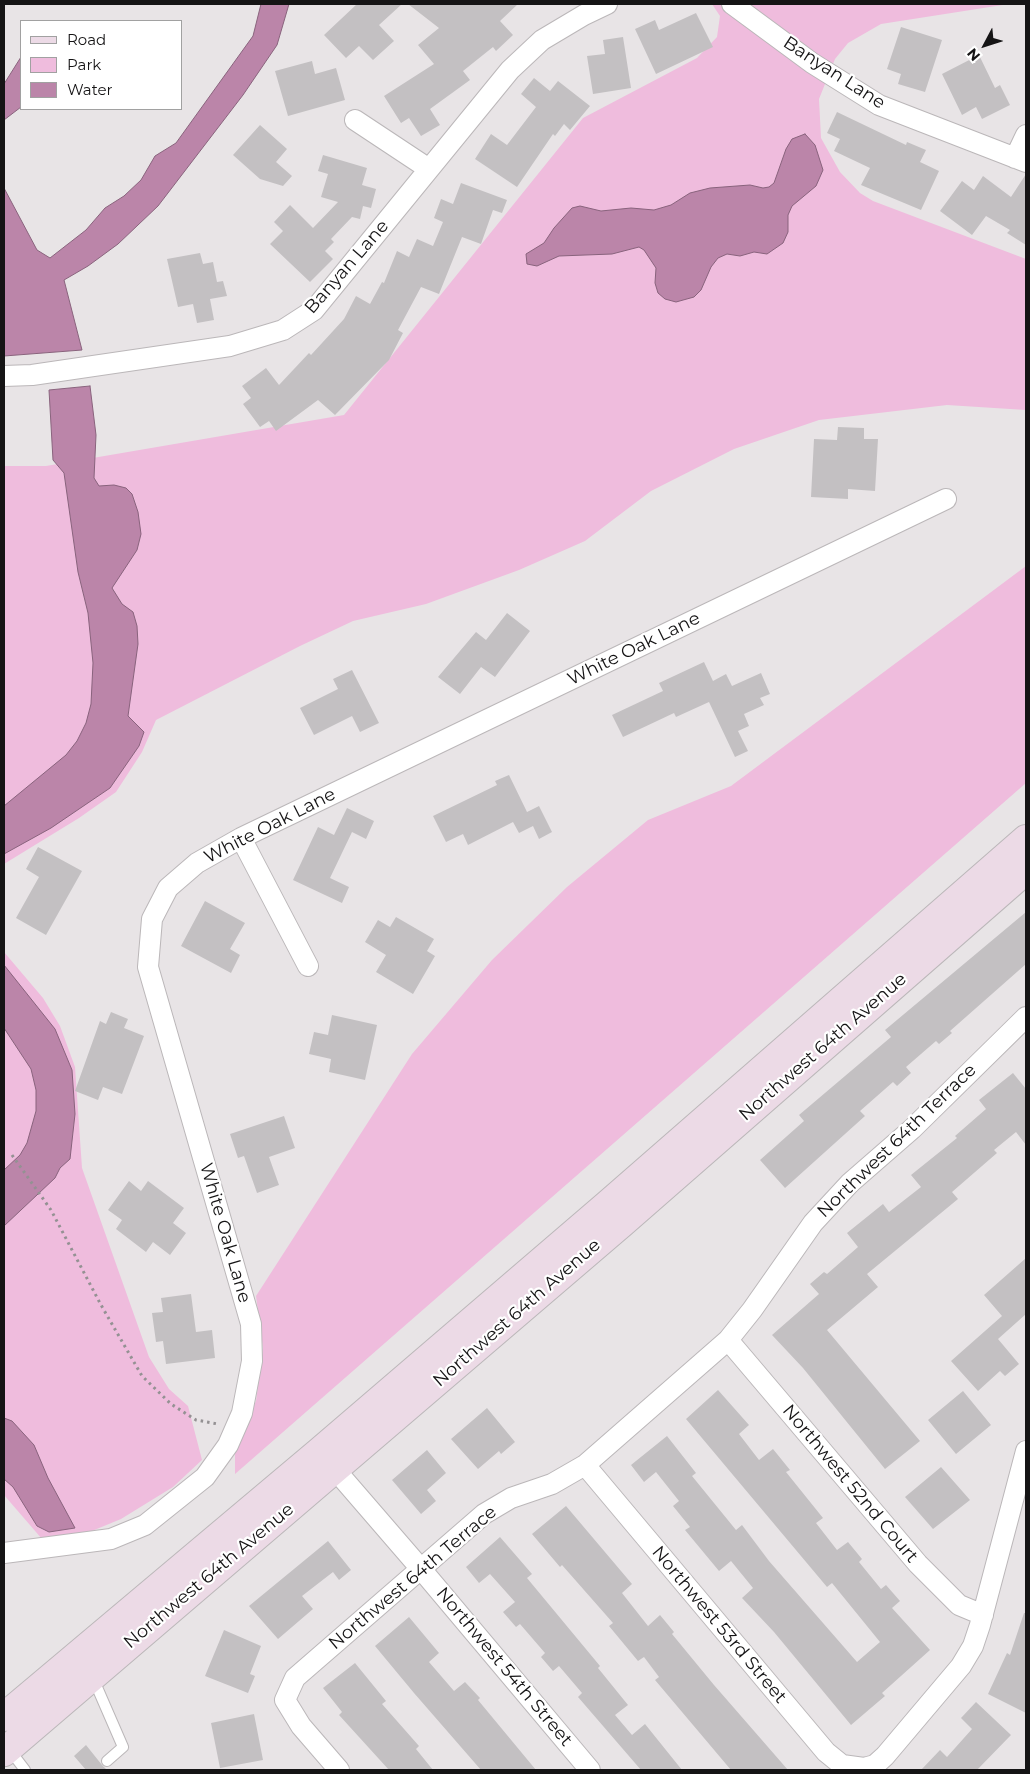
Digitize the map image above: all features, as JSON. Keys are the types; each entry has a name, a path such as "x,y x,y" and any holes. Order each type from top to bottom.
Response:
{"street":[{"name":"Banyan Lane","path":"4,376 32,374 230,346 282,330 314,310 510,70 578,9 607,4"},
{"name":"Banyan Lane","path":"732,4 812,63 878,104 1021,160"},
{"path":"355,120 430,168"},
{"path":"1021,160 1026,135"},
{"name":"White Oak Lane","path":"4,1553 111,1539 145,1525 205,1477 228,1444 242,1413 252,1361 251,1324 148,967 152,919 168,888 197,863 241,838 946,500"},
{"path":"241,838 308,966"},
{"name":"Northwest 64th Avenue","path":"327,1461 607,1205 1026,838"},
{"name":"Northwest 64th Avenue","path":"6,1750 86,1664 327,1461 630,1216 1026,870"},
{"name":"Northwest 64th Terrace","path":"339,1770 301,1726 286,1700 295,1678 484,1514 511,1498 552,1484 585,1465 728,1340 752,1310 813,1223 850,1184 912,1129 1024,1022"},
{"name":"Northwest 52nd Court","path":"728,1340 918,1564 959,1605 983,1615"},
{"path":"983,1615 1026,1451"},
{"name":"Northwest 54th Street","path":"327,1461 421,1569 590,1770"},
{"name":"Northwest 53rd Street","path":"585,1465 826,1752 842,1764 864,1768 875,1765 885,1756 961,1666 973,1646 983,1615"},
{"name":"Northwest 64th Avenue","path":"4,1717 86,1664"}],"lane":[{"path":"86,1664 123,1747 107,1761"},
{"path":"6,1750 26,1770"}],"path":[{"path":"12,1155 51,1210 101,1306 142,1376 171,1404 196,1420 217,1424 242,1413"}],"green space":[{"path":"712,4 1009,4 881,24 848,43 835,59 819,99 821,138 840,172 860,193 873,201 1026,259 1026,410 947,405 819,420 734,449 651,491 585,541 519,570 426,604 353,621 156,720 142,752 116,792 79,818 4,864 4,466 46,466 344,415 583,118 697,58 717,37 720,16"},
{"path":"1026,566 1026,783 235,1474 235,1445 256,1401 263,1348 256,1296 412,1054 492,960 567,887 648,820 731,786"},
{"path":"4,952 43,998 60,1026 75,1067 82,1168 149,1357 169,1389 188,1406 202,1460 173,1487 121,1519 87,1533 42,1539 4,1495"}],"water":[{"path":"261,4 289,4 277,45 243,95 158,206 118,244 88,266 64,280 82,350 4,356 4,188 37,250 50,258 86,230 105,208 124,196 141,180 155,156 176,143 253,36"},
{"path":"20,59 20,108 4,120 4,84"},
{"path":"805,134 815,145 823,170 816,186 792,206 788,215 788,232 783,243 767,254 754,252 740,256 727,254 718,258 711,267 701,290 694,297 676,302 665,299 658,293 655,283 656,268 644,250 639,247 612,254 559,256 537,266 527,264 526,254 544,243 554,228 572,208 580,206 601,211 631,208 654,210 671,205 690,193 710,188 750,185 763,188 769,187 774,183 786,149 792,139"},
{"path":"90,386 96,435 94,478 99,486 114,485 126,488 132,494 138,512 141,534 137,550 112,588 122,604 133,612 137,626 138,644 128,716 144,732 139,746 110,788 51,828 4,854 4,806 66,755 77,741 86,723 91,704 93,663 88,613 78,572 64,473 53,460 49,390"},
{"path":"4,965 55,1029 72,1070 75,1114 70,1159 60,1168 55,1178 4,1226 4,1170 20,1155 27,1143 36,1111 36,1090 31,1069 4,1028"},
{"path":"4,1418 12,1421 34,1445 48,1478 75,1528 49,1532 37,1526 13,1487 4,1479"}],"building":[{"path":"357,4 402,4 379,25 394,41 373,60 359,46 346,58 324,35"},
{"path":"408,4 518,4 500,21 513,35 496,51 493,47 463,71 470,80 430,109 440,125 421,136 409,118 401,123 384,96 434,64 418,45 439,28"},
{"path":"696,13 713,47 656,74 635,29 655,20 659,30"},
{"path":"901,27 942,40 925,92 898,84 901,74 887,69"},
{"path":"623,37 631,88 593,94 587,56 605,54 603,40"},
{"path":"979,55 995,88 1000,85 1010,105 982,119 976,107 962,115 942,74"},
{"path":"312,61 315,74 336,68 345,100 288,116 275,71"},
{"path":"534,78 550,91 558,81 590,106 570,130 564,124 555,136 553,134 517,187 475,159 491,134 507,145 536,107 521,94"},
{"path":"837,112 906,145 907,142 926,150 920,162 939,171 921,210 861,185 870,168 834,151 840,139 827,133"},
{"path":"260,125 287,149 276,162 292,176 283,186 260,179 233,155"},
{"path":"323,155 367,168 362,185 376,189 371,208 363,206 360,219 352,217 331,239 334,242 325,251 333,259 310,282 270,244 283,231 274,222 290,205 313,228 338,202 321,197 328,174 318,171"},
{"path":"1026,174 1026,245 1007,233 1010,230 986,216 972,235 940,211 962,181 974,190 983,176 1011,197"},
{"path":"461,183 507,200 502,213 493,210 481,244 462,237 439,294 421,287 398,330 403,333 389,360 335,415 318,400 276,431 269,421 260,427 243,404 251,398 242,386 266,368 279,385 309,353 311,355 344,319 356,296 370,304 382,282 384,283 397,251 409,257 417,239 433,246 443,222 434,218 441,199 453,204"},
{"path":"200,253 203,264 213,262 217,282 223,281 227,296 210,299 214,320 197,323 193,304 178,307 167,259"},
{"path":"838,427 864,428 864,439 878,439 875,491 848,489 848,499 811,497 814,439 837,440"},
{"path":"507,613 530,631 495,677 481,667 460,694 438,677 476,632 486,640"},
{"path":"704,662 713,681 726,674 732,686 761,673 770,694 760,698 764,705 744,714 749,726 738,731 748,751 735,757 709,702 676,717 674,713 623,737 612,715 663,691 659,683"},
{"path":"352,670 379,723 360,732 352,716 314,735 300,708 338,689 333,679"},
{"path":"509,775 527,812 539,806 552,832 539,839 533,826 519,833 513,822 468,845 463,834 446,842 433,816 497,785 495,781"},
{"path":"347,808 374,821 366,839 352,832 330,878 349,887 342,903 293,880 318,827 334,835"},
{"path":"38,847 82,871 46,935 16,918 39,877 26,869"},
{"path":"205,901 245,923 230,949 240,955 231,973 181,946"},
{"path":"1026,912 1026,964 950,1031 952,1033 939,1044 936,1041 906,1067 911,1073 897,1086 893,1082 860,1111 865,1116 785,1188 760,1160 804,1121 799,1115 891,1037 885,1030"},
{"path":"396,917 434,939 427,951 435,956 413,994 376,972 386,955 365,942 378,920 390,927"},
{"path":"111,1012 128,1019 124,1028 144,1036 122,1094 103,1087 98,1100 75,1091 100,1021 106,1024"},
{"path":"332,1015 377,1025 365,1080 329,1072 331,1059 309,1054 314,1032 328,1035"},
{"path":"1013,1073 1026,1089 1026,1145 1016,1132 994,1150 997,1153 952,1192 958,1199 867,1274 878,1287 827,1330 920,1441 885,1469 803,1368 772,1335 819,1294 810,1284 824,1272 827,1274 858,1247 847,1233 883,1204 889,1212 921,1187 911,1175 957,1138 955,1136 986,1109 979,1100"},
{"path":"284,1116 295,1148 269,1157 279,1185 257,1193 244,1156 238,1158 230,1134"},
{"path":"129,1181 141,1191 148,1181 184,1208 173,1223 186,1233 170,1255 153,1242 146,1252 116,1229 122,1220 108,1210"},
{"path":"1026,1258 1026,1314 998,1339 1019,1364 1005,1376 1000,1371 978,1391 951,1361 1002,1316 984,1295"},
{"path":"191,1294 196,1332 212,1330 215,1358 166,1364 163,1341 156,1342 152,1313 163,1312 161,1298"},
{"path":"718,1390 749,1425 739,1434 759,1460 773,1449 790,1470 786,1472 823,1518 816,1523 837,1550 848,1542 862,1559 859,1562 881,1589 886,1585 900,1601 892,1608 930,1650 882,1693 885,1696 851,1725 774,1632 742,1598 753,1588 731,1561 719,1571 685,1530 690,1527 673,1506 679,1501 656,1472 644,1482 631,1465 667,1436 696,1473 692,1476 736,1530 742,1525 769,1561 857,1662 880,1642 832,1583 827,1587 686,1419"},
{"path":"963,1391 991,1425 956,1454 928,1420"},
{"path":"487,1408 515,1442 501,1454 499,1451 478,1469 451,1439"},
{"path":"427,1450 446,1473 427,1490 436,1501 421,1514 392,1480"},
{"path":"941,1467 970,1500 933,1529 905,1497"},
{"path":"566,1506 632,1584 622,1593 648,1626 660,1615 674,1632 672,1634 714,1685 788,1770 731,1770 655,1680 659,1677 644,1657 638,1661 609,1626 613,1623 562,1565 560,1567 532,1534"},
{"path":"500,1537 532,1574 527,1578 600,1666 598,1668 628,1705 615,1715 632,1735 645,1724 682,1770 641,1770 578,1697 582,1693 559,1666 553,1671 541,1657 545,1653 520,1624 516,1627 503,1612 515,1602 490,1574 479,1583 466,1567"},
{"path":"328,1541 351,1570 339,1580 333,1572 302,1596 313,1609 278,1639 249,1606"},
{"path":"1024,1613 1026,1613 1026,1713 988,1694 1007,1653 1010,1655"},
{"path":"409,1617 439,1653 429,1662 454,1691 465,1682 480,1698 478,1700 536,1770 481,1770 414,1693 375,1646"},
{"path":"224,1630 261,1646 250,1674 255,1676 248,1693 205,1676"},
{"path":"355,1663 386,1701 382,1704 419,1746 416,1749 433,1770 389,1770 339,1715 342,1712 323,1688"},
{"path":"976,1702 1011,1735 977,1770 921,1770 940,1750 947,1757 972,1729 961,1718"},
{"path":"254,1714 263,1760 220,1768 211,1723"},
{"path":"86,1745 107,1770 86,1770 74,1756"}]}
